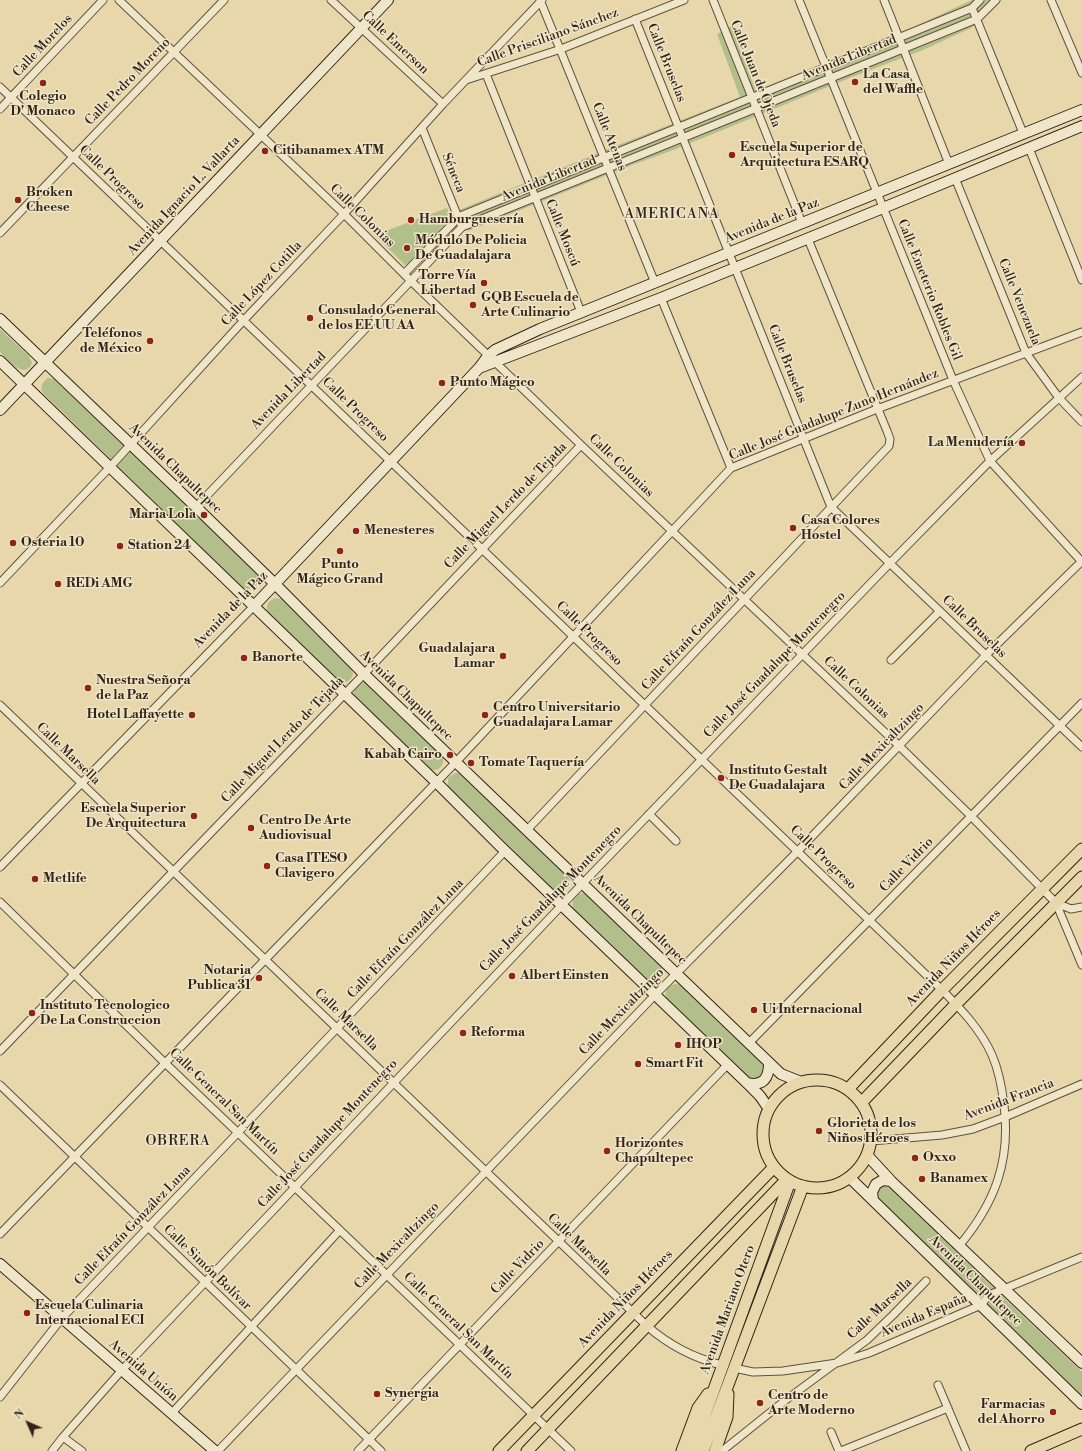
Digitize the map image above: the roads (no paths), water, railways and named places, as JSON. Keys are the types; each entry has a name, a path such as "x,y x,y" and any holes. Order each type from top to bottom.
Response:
{"main road":[{"name":"Avenida Niños Héroes","path":"848,1089 942,990 1082,849"},
{"path":"862,1102 956,1004 1082,877"},
{"path":"814,1079 826,1080 838,1083 848,1089 862,1102 868,1114 871,1127 871,1141 867,1155 859,1168 849,1177 836,1184 825,1187 814,1188 803,1186 789,1180 774,1167 766,1154 763,1138 764,1123 769,1109 782,1092 791,1086 802,1082 814,1079"},
{"name":"Avenida Niños Héroes","path":"499,1451 774,1167"},
{"path":"527,1451 789,1180"},
{"name":"Avenida Mariano Otero","path":"693,1451 698,1408 716,1382 789,1180"},
{"name":"Avenida Mariano Otero","path":"693,1451 728,1384 803,1186"},
{"path":"715,1451 727,1417 728,1384"},
{"path":"1031,1451 1082,1429"}],"street":[{"name":"Calle Morelos","path":"0,109 103,0"},
{"name":"Calle Colonias","path":"119,0 344,214 411,281 672,532 900,746 1043,888 1056,903 1082,965"},
{"name":"Calle Pedro Moreno","path":"0,233 224,0"},
{"name":"Calle Emerson","path":"331,0 443,104"},
{"name":"Avenida Ignacio L. Vallarta","path":"0,410 388,0"},
{"name":"Calle Atenas","path":"541,0 655,282"},
{"name":"Calle López Cotilla","path":"0,583 110,467 244,320 344,214 443,104 541,0"},
{"name":"Calle Prisciliano Sánchez","path":"465,81 561,49 684,0"},
{"name":"Calle Juan de Ojeda","path":"713,0 802,223"},
{"name":"Calle Emeterio Robles Gil","path":"799,0 953,380 990,461 1082,562"},
{"path":"884,0 949,164"},
{"name":"Avenida Libertad","path":"458,218 604,157 972,8 980,0"},
{"name":"Avenida Libertad","path":"196,507 462,227 977,19 996,0"},
{"path":"1051,0 1082,73"},
{"path":"972,8 1023,134"},
{"name":"Calle Bruselas","path":"635,19 831,507 1082,747"},
{"name":"Calle Moscú","path":"486,74 581,312"},
{"name":"Calle Progreso","path":"0,87 956,1004 986,1043 999,1074 1005,1117 1006,1142 1003,1164 995,1188 984,1211 959,1246"},
{"name":"Avenida de la Paz","path":"0,867 254,606 479,368 492,359 495,350 581,312 1082,110"},
{"path":"492,359 546,342 661,298 1082,126"},
{"name":"Séneca","path":"422,128 462,227"},
{"path":"1029,148 1082,280"},
{"name":"Calle Venezuela","path":"955,178 1026,353 1059,398 1082,422"},
{"path":"404,274 458,218"},
{"path":"808,239 877,408"},
{"path":"661,298 731,468"},
{"name":"Avenida Chapultepec","path":"0,319 275,584 364,674 781,1074 802,1082"},
{"name":"Calle José Guadalupe Zuno Hernández","path":"0,1234 456,762 731,468 877,408 1082,332"},
{"path":"0,361 436,782 505,851 728,1064 760,1096 769,1109"},
{"name":"Calle José Guadalupe Montenegro","path":"52,1451 122,1370 802,654 990,461 1082,378"},
{"name":"Calle Efraín González Luna","path":"527,830 889,446 890,439 877,408"},
{"name":"Calle Miguel Lerdo de Tejada","path":"0,1051 364,674 581,445"},
{"name":"Calle Mexicaltzingo","path":"218,1451 676,973 798,851 986,655 1082,562"},
{"path":"891,660 940,611"},
{"name":"Calle Vidrio","path":"749,1043 1082,703"},
{"name":"Calle Marsella","path":"0,705 647,1326 679,1350 708,1362 722,1365"},
{"path":"649,814 676,841"},
{"name":"Calle Efraín González Luna","path":"0,1397 62,1318 505,851"},
{"name":"Calle General San Martín","path":"0,902 165,1063 571,1451"},
{"path":"1056,903 1071,909 1082,907"},
{"path":"747,1083 757,1084 765,1079 768,1074 770,1063"},
{"name":"Calle Vidrio","path":"358,1451 728,1064"},
{"name":"Avenida Francia","path":"871,1141 942,1135 973,1129 1082,1084"},
{"name":"Calle Simón Bolívar","path":"0,1085 381,1451"},
{"name":"Avenida Chapultepec","path":"867,1155 891,1181 1082,1363"},
{"name":"Avenida Chapultepec","path":"849,1177 1082,1404"},
{"path":"873,1200 872,1192 876,1184 884,1180 891,1181"},
{"path":"172,1414 340,1230"},
{"name":"Avenida España","path":"838,1362 869,1353 981,1305 989,1296 1082,1257"},
{"name":"Avenida Unión","path":"0,1264 215,1451"},
{"name":"Calle Marsella","path":"734,1368 753,1372 783,1371 838,1362 867,1340 926,1281"},
{"path":"722,1451 838,1362"},
{"path":"938,1385 966,1451"},
{"path":"831,1432 840,1451 948,1408"},
{"path":"63,1437 82,1451"}],"place":[{"name":"La Casa del Waffle","path":"855,82"},
{"name":"Colegio D' Monaco","path":"43,83"},
{"name":"Citibanamex ATM","path":"265,151"},
{"name":"Escuela Superior de Arquitectura ESARQ","path":"732,155"},
{"name":"Broken Cheese","path":"18,200"},
{"name":"Hamburguesería","path":"411,220"},
{"name":"Módulo De Policia De Guadalajara","path":"407,248"},
{"name":"Torre Vía Libertad","path":"484,283"},
{"name":"GQB Escuela de Arte Culinario","path":"473,305"},
{"name":"Consulado General de los EE UU AA","path":"310,318"},
{"name":"Teléfonos de México","path":"150,341"},
{"name":"Punto Mágico","path":"442,383"},
{"name":"La Menudería","path":"1022,443"},
{"name":"Maria Lola","path":"204,515"},
{"name":"Casa Colores Hostel","path":"793,528"},
{"name":"Menesteres","path":"356,531"},
{"name":"Osteria 10","path":"13,543"},
{"name":"Station 24","path":"120,546"},
{"name":"Punto Mágico Grand","path":"340,551"},
{"name":"REDi AMG","path":"58,584"},
{"name":"Guadalajara Lamar","path":"503,656"},
{"name":"Banorte","path":"244,658"},
{"name":"Nuestra Señora de la Paz","path":"88,688"},
{"name":"Hotel Laffayette","path":"192,715"},
{"name":"Centro Universitario Guadalajara Lamar","path":"485,715"},
{"name":"Kabab Cairo","path":"450,755"},
{"name":"Tomate Taquería","path":"471,763"},
{"name":"Instituto Gestalt De Guadalajara","path":"721,778"},
{"name":"Escuela Superior De Arquitectura","path":"194,816"},
{"name":"Centro De Arte Audiovisual","path":"251,828"},
{"name":"Casa ITESO Clavigero","path":"267,866"},
{"name":"Metlife","path":"35,879"},
{"name":"Albert Einsten","path":"512,976"},
{"name":"Notaria Publica 31","path":"259,978"},
{"name":"Ui Internacional","path":"754,1010"},
{"name":"Instituto Tecnologico De La Construccion","path":"32,1013"},
{"name":"Reforma","path":"463,1033"},
{"name":"IHOP","path":"678,1045"},
{"name":"Smart Fit","path":"638,1064"},
{"name":"Glorieta de los Niños Héroes","path":"819,1131"},
{"name":"Horizontes Chapultepec","path":"607,1151"},
{"name":"Oxxo","path":"915,1158"},
{"name":"Banamex","path":"922,1179"},
{"name":"Escuela Culinaria Internacional ECI","path":"27,1313"},
{"name":"Synergia","path":"377,1394"},
{"name":"Centro de Arte Moderno","path":"760,1403"},
{"name":"Farmacias del Ahorro","path":"1053,1412"}],"district":[{"name":"AMERICANA","path":"672,215"},
{"name":"OBRERA","path":"178,1142"}]}
